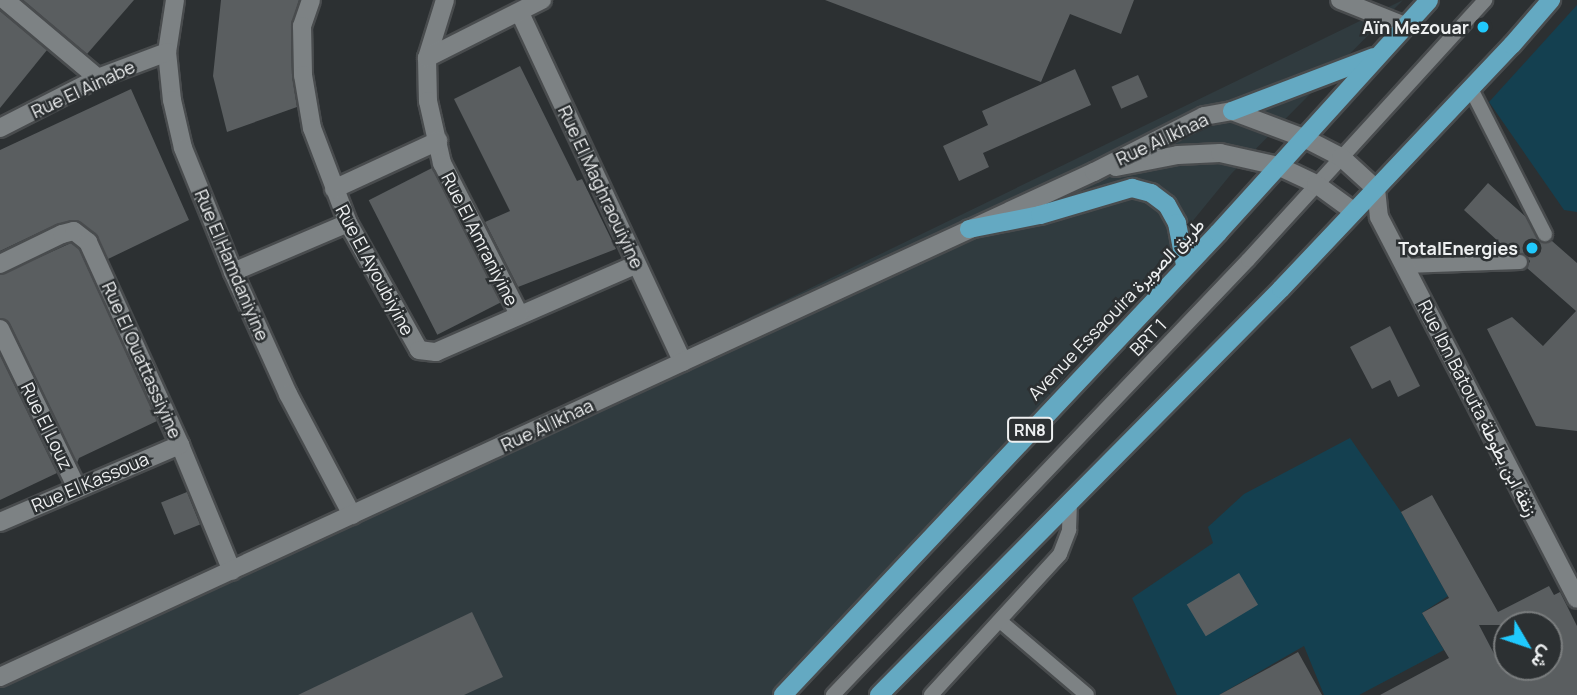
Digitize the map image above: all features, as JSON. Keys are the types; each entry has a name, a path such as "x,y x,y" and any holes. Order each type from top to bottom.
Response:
{"main road":[{"name":"RN8","path":"1278,166 1429,0"},
{"path":"879,695 1069,500 1281,289 1471,89 1551,0"},
{"path":"1232,111 1377,55"},
{"name":"Avenue Essaouira طريق الصويرة","path":"783,695 1278,166"},
{"path":"969,229 1040,215 1132,188 1151,193 1167,205 1177,223 1185,265"}],"street":[{"path":"5,0 98,78"},
{"name":"Rue El Hamdaniyine","path":"175,0 167,52 172,100 183,148 233,272 288,394 352,515"},
{"name":"Rue El Ayoubiyine","path":"311,0 302,26 303,75 312,128 348,223 419,350 426,353 436,352 637,264"},
{"name":"Rue El Amraniyine","path":"445,0 427,58 428,101 442,163 519,314"},
{"path":"427,58 542,0"},
{"path":"1340,0 1405,26"},
{"name":"Rue El Maghraouiyine","path":"520,13 683,362"},
{"name":"Rue El Ainabe","path":"0,128 98,78 167,52"},
{"path":"1232,111 1304,138 1341,157 1376,190"},
{"name":"Rue Al Ikhaa","path":"0,677 1094,172 1204,116 1232,111"},
{"path":"334,189 438,141"},
{"name":"Rue Al Ikhaa","path":"1094,172 1178,155 1220,153 1278,166 1316,184 1353,211"},
{"name":"Rue Ibn Batouta زنقة ابن بطوطة","path":"1376,190 1380,217 1404,266 1577,599"},
{"path":"1353,211 1380,217"},
{"path":"233,272 348,223"},
{"name":"Rue El Ouattassiyine","path":"0,264 62,234 74,231 89,242 180,444 232,571"},
{"name":"Rue El Louz","path":"0,329 76,486"},
{"name":"Rue El Kassoua","path":"0,522 76,486 180,444"}],"lane":[{"name":"BRT 1","path":"833,695 1248,260 1485,0"},
{"path":"1471,89 1545,234"},
{"path":"1404,266 1520,262"},
{"path":"930,695 1060,554 1069,530 1069,500"},
{"path":"1000,621 1087,695"}],"shaded area":[{"path":"1403,0 1232,173 914,561 785,695 0,695 0,682"},
{"path":"1577,5 1577,212 1564,210 1489,102"},
{"path":"1350,438 1401,512 1448,596 1422,613 1444,650 1359,695 1324,695 1304,646 1219,695 1177,695 1132,598 1213,543 1208,527 1244,494"}],"building":[{"path":"23,0 134,0 87,54"},
{"path":"221,0 299,0 291,26 292,75 297,107 227,132 213,76"},
{"path":"825,0 1134,0 1121,34 1070,14 1041,82"},
{"path":"0,11 47,50 0,108"},
{"path":"520,66 577,181 582,179 616,249 518,287 485,222 510,211 454,99"},
{"path":"1075,69 1091,105 983,153 989,167 959,181 943,146 988,125 982,111"},
{"path":"1138,75 1148,97 1121,109 1112,87"},
{"path":"131,89 189,220 108,259 95,234 76,220 57,224 0,251 0,150"},
{"path":"432,168 501,303 437,335 369,200"},
{"path":"1488,183 1526,217 1539,242 1552,241 1577,263 1577,431 1536,426 1487,329 1512,317 1543,346 1576,311 1527,268 1530,261 1525,254 1511,253 1464,210"},
{"path":"71,243 79,249 157,421 79,458 77,463 10,324 0,318 0,275"},
{"path":"1390,326 1420,386 1398,397 1390,380 1372,389 1350,347"},
{"path":"0,355 57,473 0,500"},
{"path":"187,492 200,524 174,535 161,502"},
{"path":"1432,495 1497,611 1493,611 1493,625 1479,625 1493,652 1493,681 1563,681 1563,611 1500,611 1549,586 1554,595 1560,592 1577,626 1577,695 1380,695 1449,658 1422,613 1449,598 1401,512"},
{"path":"1239,573 1258,605 1206,636 1187,604"},
{"path":"472,612 503,677 464,695 298,695"},
{"path":"1298,652 1322,695 1219,695"}],"place":[{"name":"Aïn Mezouar","path":"1483,27"},
{"name":"TotalEnergies","path":"1532,248"}]}
